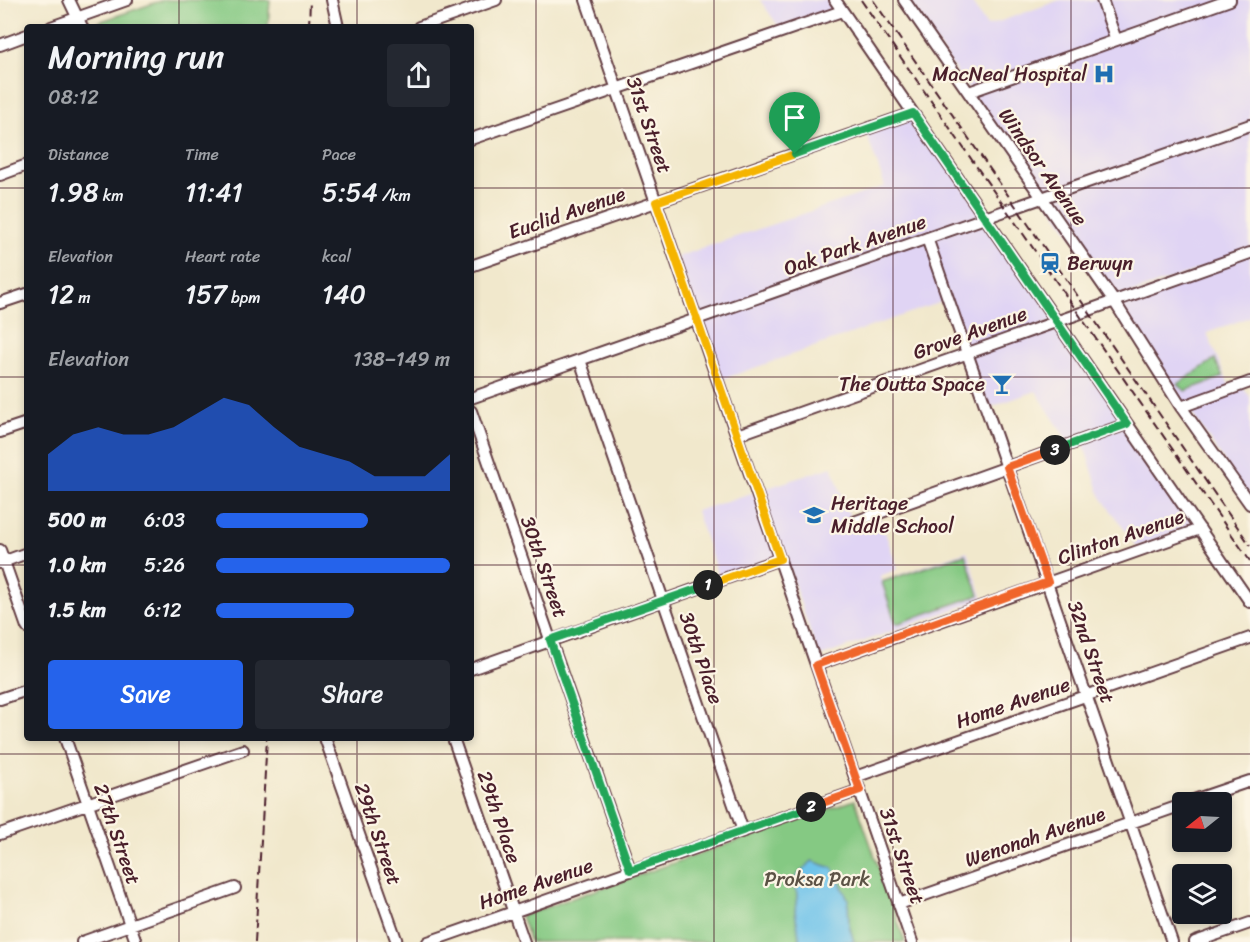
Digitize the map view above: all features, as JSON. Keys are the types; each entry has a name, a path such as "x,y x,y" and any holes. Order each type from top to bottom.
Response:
{"street":[{"path":"69,0 80,22 127,0"},
{"path":"332,0 337,24"},
{"path":"428,24 496,0"},
{"name":"31st Street","path":"586,0 912,942"},
{"path":"835,0 1250,602"},
{"name":"Windsor Avenue","path":"904,0 1114,301 1181,407 1250,504"},
{"path":"1102,0 1116,40"},
{"path":"969,92 1230,0"},
{"path":"474,138 842,10"},
{"path":"0,45 24,36"},
{"name":"Euclid Avenue","path":"474,265 913,113"},
{"name":"Oak Park Avenue","path":"474,397 1250,124"},
{"path":"0,175 24,166"},
{"name":"32nd Street","path":"927,238 1172,942"},
{"name":"Grove Avenue","path":"737,435 1250,253"},
{"path":"0,303 24,295"},
{"name":"30th Place","path":"580,360 742,831"},
{"path":"1181,407 1250,382"},
{"name":"30th Street","path":"474,420 630,870"},
{"path":"0,432 24,424"},
{"path":"855,522 1127,424"},
{"name":"Clinton Avenue","path":"816,665 1200,529"},
{"path":"0,550 2,562 24,619"},
{"path":"2,562 24,555"},
{"path":"474,668 780,559"},
{"name":"Home Avenue","path":"855,777 1250,638"},
{"path":"0,699 24,691"},
{"name":"27th Street","path":"66,741 136,942"},
{"name":"29th Street","path":"326,741 397,942"},
{"name":"29th Place","path":"454,741 524,942"},
{"path":"0,834 243,750"},
{"path":"1218,792 1250,781"},
{"name":"Home Avenue","path":"428,942 860,790"},
{"name":"Wenonah Avenue","path":"899,904 1172,808"},
{"path":"82,942 235,888"},
{"path":"1195,942 1250,923"}],"shaded area":[{"path":"760,0 832,0 839,11 782,31"},
{"name":"MacNeal Hospital","path":"906,0 970,0 987,26 1060,0 1250,0 1250,122 1043,195"},
{"path":"913,117 985,217 928,237 946,300 720,380 677,257 885,186 866,133"},
{"path":"1250,126 1250,251 1115,299 1046,199"},
{"path":"986,219 1055,320 968,351 928,239"},
{"path":"1250,254 1250,317 1207,333 1231,390 1243,386 1250,397 1250,499 1116,302"},
{"path":"1056,322 1124,422 1068,442 1036,391 988,408 968,353"},
{"path":"1126,426 1195,526 1137,547 1101,497 1082,440"},
{"path":"832,467 853,526 880,518 898,569 880,576 881,581 967,551 983,599 822,656 817,652 784,554 719,578 696,511"}],"green space":[{"path":"163,0 270,0 268,24 93,24"},
{"path":"1215,359 1223,377 1185,391 1178,384"},
{"path":"965,554 979,595 896,624 882,582"},
{"name":"Proksa Park","path":"855,800 905,942 530,942 521,916"}],"water":[{"path":"812,861 833,868 848,899 849,925 854,942 800,942 795,911 797,896 795,878"}],"railway":[{"path":"309,24 310,0"},
{"path":"861,0 1250,561"},
{"path":"873,0 1250,545"},
{"path":"255,942 267,741"}],"place":[{"name":"MacNeal Hospital","path":"1104,74"},
{"name":"Berwyn","path":"1050,263"},
{"name":"The Outta Space","path":"1002,384"},
{"name":"Heritage Middle School","path":"814,515"}],"route":[{"path":"913,113 1127,424 1007,467 1048,582 816,665 860,790 630,870 550,640 780,559 656,202 795,154 913,113"}]}
